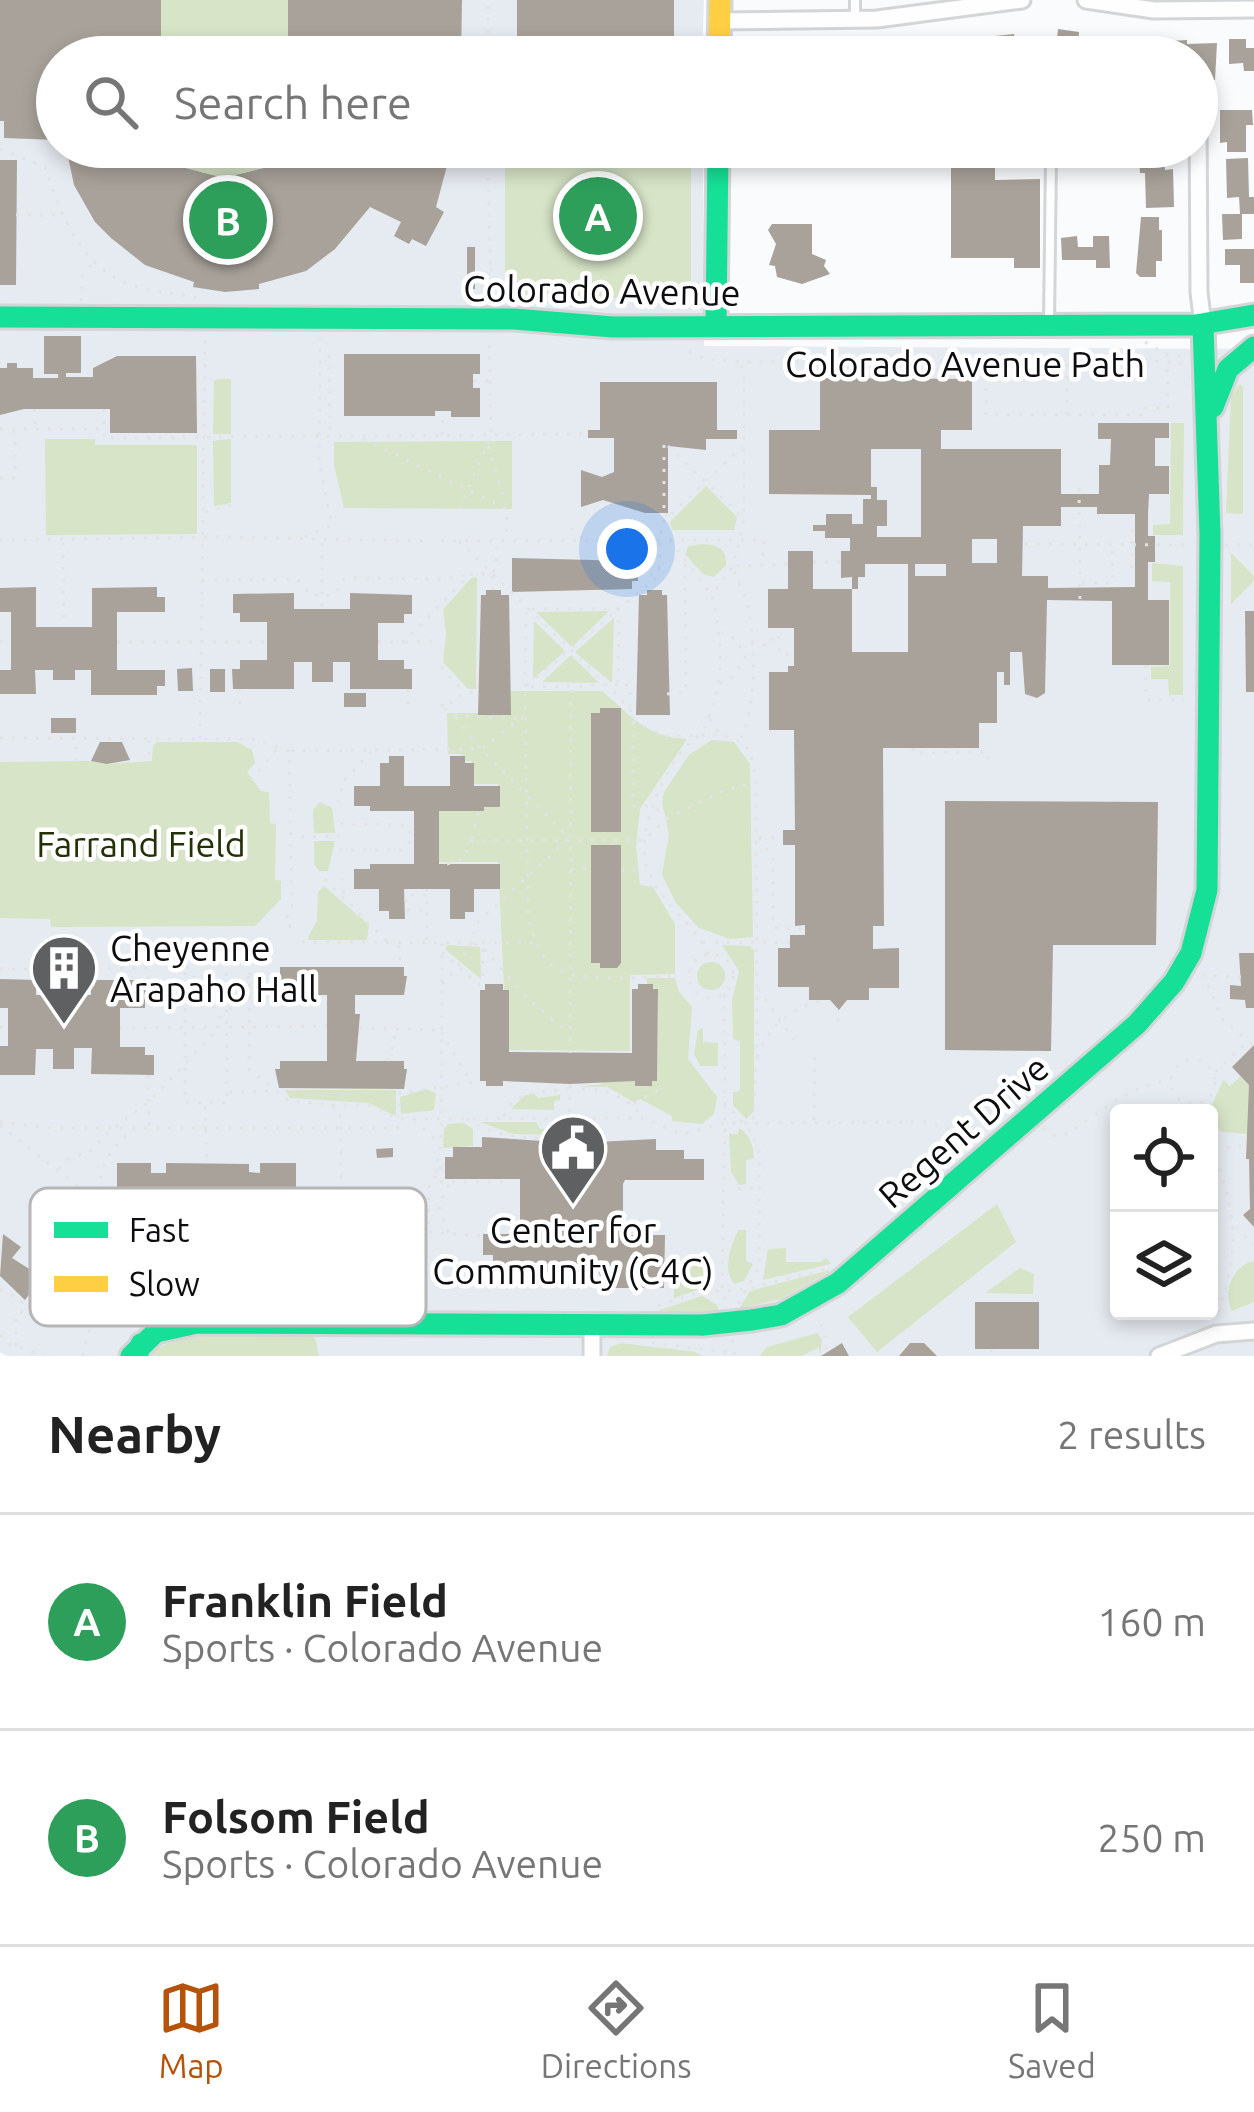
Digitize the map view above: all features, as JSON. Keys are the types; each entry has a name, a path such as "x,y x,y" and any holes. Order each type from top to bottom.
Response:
{"street":[{"path":"720,10 855,20 937,14 1022,0"},
{"path":"1085,0 1154,10 1254,8"},
{"path":"716,326 718,168"},
{"path":"1198,168 1203,325"},
{"name":"Colorado Avenue","path":"0,317 534,320 613,327 1049,326 1203,325 1254,314"},
{"name":"Colorado Avenue","path":"1203,325 1254,343"},
{"name":"Regent Drive","path":"426,1325 704,1325 781,1315 838,1283 1137,1024 1174,982 1191,953 1207,890 1208,425 1203,325"},
{"path":"1208,425 1228,369 1254,343"},
{"name":"Regent Drive","path":"136,1352 156,1332 183,1326"},
{"path":"592,1327 592,1356"},
{"path":"1160,1356 1210,1336 1254,1331"}],"lane":[{"path":"855,0 855,20"},
{"path":"1049,326 1051,168"}],"path":[{"path":"488,0 488,36"},
{"path":"0,149 36,164"},
{"path":"45,168 62,214 94,261 123,282 203,298 203,303"},
{"path":"488,168 490,267 502,301"},
{"path":"16,215 62,214"},
{"path":"81,303 82,277 94,261"},
{"path":"479,301 490,267"},
{"path":"301,538 332,525 320,460 323,319"},
{"path":"200,739 205,333"},
{"path":"459,509 490,436 488,336"},
{"name":"Colorado Avenue Path","path":"689,352 740,362 1191,361 1177,356"},
{"path":"329,355 330,439"},
{"path":"740,362 744,372 744,519 733,566 749,606 751,645 751,705 740,740"},
{"path":"986,362 986,416 1145,415 1145,408 1168,408 1167,364"},
{"path":"1066,362 1067,416"},
{"path":"473,381 490,381"},
{"path":"34,409 35,430"},
{"path":"104,409 104,438 588,434"},
{"path":"442,436 443,411"},
{"path":"0,430 104,429"},
{"path":"0,478 15,478 16,430"},
{"path":"362,439 507,509"},
{"path":"487,444 507,509 506,541"},
{"path":"659,575 661,524 744,445"},
{"path":"692,482 692,492 671,515 664,515 666,446 744,519"},
{"path":"1079,488 1080,606"},
{"path":"203,512 232,505"},
{"path":"572,528 585,541"},
{"path":"1132,529 1132,568"},
{"path":"0,540 426,541"},
{"path":"670,540 712,595 720,631 721,684 700,737 678,757 653,806 644,840 648,871 709,954"},
{"path":"441,541 764,540 763,566"},
{"path":"63,541 64,628"},
{"path":"322,541 322,609"},
{"path":"459,541 630,709"},
{"path":"494,590 491,574 497,541"},
{"path":"1025,544 1184,545"},
{"path":"1080,583 1113,583 1112,544"},
{"path":"667,694 686,692 686,561"},
{"path":"814,562 841,562"},
{"path":"733,566 788,564"},
{"path":"712,595 733,566"},
{"path":"404,642 471,574"},
{"path":"202,580 291,579 311,595 322,596 334,595 345,578 446,579 491,574"},
{"path":"638,574 659,575"},
{"path":"525,687 659,575"},
{"path":"526,609 619,609"},
{"path":"526,609 525,881 535,944 550,964 570,976 679,976"},
{"path":"618,685 619,609"},
{"path":"720,631 737,640 748,658"},
{"path":"751,645 772,645 772,635 778,635 780,654 794,656"},
{"path":"0,641 11,641"},
{"path":"116,641 267,642"},
{"path":"378,642 434,641"},
{"path":"721,684 748,658"},
{"path":"1146,665 1146,700 1184,699"},
{"path":"441,667 465,692"},
{"path":"512,688 630,685 633,806 653,806 668,818"},
{"path":"570,1053 571,687"},
{"path":"239,688 240,711"},
{"path":"408,689 408,710"},
{"path":"480,693 465,692 442,706 569,838"},
{"path":"454,715 523,718"},
{"path":"0,738 253,739 289,751 481,749 523,718"},
{"path":"709,719 721,735"},
{"path":"633,721 665,736 721,735 740,740 752,754 757,837 753,1123"},
{"path":"76,738 76,761"},
{"path":"149,739 149,761"},
{"path":"251,780 278,748"},
{"path":"913,748 913,753 988,752 988,765"},
{"path":"289,751 292,906 285,921 293,930"},
{"path":"338,803 344,780 372,751"},
{"path":"471,841 644,840 668,818 723,791 756,782"},
{"path":"447,864 463,859 479,812"},
{"path":"340,824 402,825 408,827 412,839 403,850 340,850"},
{"path":"301,837 340,836"},
{"path":"757,837 783,838"},
{"path":"757,837 773,858 773,928 803,929"},
{"path":"442,984 461,965 476,924 569,838"},
{"path":"569,869 591,869"},
{"path":"621,870 648,871"},
{"path":"342,878 344,898"},
{"path":"325,879 388,943"},
{"path":"427,910 406,910 406,895 427,892 427,910 427,943"},
{"path":"302,942 535,944"},
{"path":"703,942 790,944"},
{"path":"399,943 400,967"},
{"path":"442,943 441,1143 436,1176 441,1182 508,1179"},
{"path":"472,943 483,947 523,994 570,1033"},
{"path":"441,952 484,988 483,947"},
{"path":"185,949 185,1103 205,1104 227,1103 226,948"},
{"path":"250,948 249,1069 289,1101 372,1106 398,1120 642,1118 682,1133 724,1124 814,1121 928,1121 955,1131 989,1131"},
{"path":"74,969 93,949"},
{"path":"148,949 148,980"},
{"path":"170,949 185,964 224,1027"},
{"path":"42,950 57,969"},
{"path":"724,994 703,997 688,980 691,965 709,954 723,957 732,968 732,982 724,994 722,1290 741,1318"},
{"path":"0,969 148,968"},
{"path":"605,976 606,968"},
{"path":"227,1015 250,974"},
{"path":"1241,977 1204,975 1222,1018 1253,1046"},
{"path":"646,976 646,983"},
{"path":"757,987 794,1040"},
{"path":"757,1058 789,1011 824,1000"},
{"path":"838,1021 839,1010"},
{"path":"119,1028 327,1026"},
{"path":"0,1027 8,1027"},
{"path":"58,1170 67,1160 91,1150 113,1127 149,1102 224,1027"},
{"path":"360,1028 440,1030"},
{"path":"387,1061 394,1029"},
{"path":"440,1030 472,1084"},
{"path":"1213,1074 1204,1063 1190,1060 1177,1067 1171,1080 1179,1100 1200,1103 1211,1095 1213,1074 1248,1041"},
{"path":"814,1121 815,1049"},
{"path":"148,1075 149,1127"},
{"path":"1042,1126 1056,1136 1067,1134 1128,1094 1171,1080"},
{"path":"0,1124 398,1127 399,1092 480,1081"},
{"path":"503,1118 508,1105 519,1096 570,1086 569,1151"},
{"path":"281,1096 282,1088"},
{"path":"632,1104 662,1088"},
{"path":"581,1089 615,1094 632,1104 642,1118"},
{"path":"227,1092 273,1091"},
{"path":"725,1103 757,1143 759,1268 747,1288 741,1318"},
{"path":"205,1104 207,1163"},
{"path":"332,1106 341,1127 341,1188"},
{"path":"466,1117 479,1127 518,1138 569,1138"},
{"path":"413,1119 441,1143"},
{"path":"0,1124 78,1188"},
{"path":"98,1188 110,1154 125,1135 139,1127"},
{"path":"1218,1148 1246,1146"},
{"path":"1210,1336 1232,1267 1235,1226 1218,1163"},
{"path":"436,1168 445,1168"},
{"path":"436,1176 429,1183 428,1232 483,1236"},
{"path":"448,1232 439,1206 449,1182"},
{"path":"738,1189 758,1188"},
{"path":"1235,1226 1254,1245"},
{"path":"644,1310 698,1292 747,1288 835,1267"},
{"path":"0,1289 30,1307"},
{"path":"14,1298 16,1346"},
{"path":"16,1314 30,1309"},
{"path":"821,1324 827,1340 825,1353"},
{"path":"83,1356 90,1326"},
{"path":"651,1343 734,1355 732,1334"},
{"path":"0,1335 44,1356"}],"shaded area":[{"path":"0,0 704,0 703,36 36,36 36,168 703,168 704,346 1254,349 1254,1356 7,1356 0,1352"}],"green space":[{"path":"161,0 288,0 288,36 161,36"},
{"path":"185,168 263,168 224,178"},
{"path":"505,168 691,168 691,298 519,298 505,285"},
{"path":"231,379 231,434 213,434 214,381"},
{"path":"1240,384 1243,514 1226,513 1231,395"},
{"path":"1171,423 1184,423 1183,535 1153,535 1153,525 1170,524"},
{"path":"45,439 95,439 95,445 197,445 197,534 46,535"},
{"path":"231,439 231,503 214,506 213,441"},
{"path":"512,441 512,509 344,508 334,442"},
{"path":"706,486 737,517 734,530 672,530 670,522"},
{"path":"702,544 725,555 726,565 714,577 703,574 685,554 689,546"},
{"path":"1231,553 1254,581 1231,604"},
{"path":"1152,563 1183,566 1183,695 1169,695 1168,679 1151,679 1151,667 1170,666 1170,582 1152,581"},
{"path":"477,577 476,689 468,689 443,662 443,610"},
{"path":"609,611 572,647 536,612"},
{"path":"614,618 612,683 575,652"},
{"path":"534,621 565,651 533,679"},
{"path":"571,655 599,683 542,682"},
{"path":"509,691 602,691 649,729 687,739 640,809 636,847 640,885 653,887 675,924 675,974 630,975 630,1051 507,1050 498,862 437,862 437,809 498,804 498,784 472,784 472,761 463,761 462,754 448,754 447,713 509,713"},
{"path":"712,740 734,742 750,764 753,937 730,939 699,928 676,903 662,875 669,834 664,792 689,755"},
{"name":"Farrand Field","path":"157,742 237,742 252,750 255,763 247,772 261,791 269,792 270,823 276,824 275,880 281,881 281,899 255,926 51,927 50,919 0,918 0,762 152,761"},
{"path":"320,802 332,808 335,833 314,833 313,810"},
{"path":"314,841 335,841 328,871 319,871 314,864"},
{"path":"324,886 369,925 367,940 307,940 317,920 318,892"},
{"path":"448,945 480,947 481,979 445,949"},
{"path":"722,945 754,950 754,1111 746,1119 733,1105 733,1092 740,1091 740,1041 733,1039 732,1001 739,971"},
{"path":"711,962 721,966 725,976 721,986 711,990 701,986 697,976 701,966"},
{"path":"647,978 675,978 679,992 692,1007 688,1059 717,1097 714,1114 702,1124 672,1121 672,1116 640,1099 634,1102 607,1087 578,1087 603,1080 635,1081 636,1086 657,1081 658,990 647,984"},
{"path":"703,1028 703,1042 718,1043 718,1066 700,1066 694,1054 698,1030"},
{"path":"1241,1076 1249,1085 1249,1134 1218,1129 1218,1104 1212,1104 1223,1080 1230,1086"},
{"path":"426,1089 436,1093 434,1110 401,1114 400,1097"},
{"path":"285,1090 396,1090 396,1116 368,1103 290,1098"},
{"path":"534,1093 538,1098 560,1095 560,1100 554,1101 554,1110 511,1109 524,1096"},
{"path":"480,1122 536,1122 540,1129 560,1129 561,1135 513,1134"},
{"path":"464,1123 473,1129 473,1146 443,1148 448,1124"},
{"path":"739,1128 750,1140 754,1158 746,1160 746,1184 739,1185 731,1171 729,1134 738,1134"},
{"path":"997,1204 1016,1242 877,1352 848,1317"},
{"path":"738,1230 746,1230 746,1261 753,1264 744,1281 734,1284 728,1264"},
{"path":"786,1248 786,1262 826,1258 831,1264 763,1280 768,1249"},
{"path":"1254,1261 1254,1302 1232,1311 1231,1280"},
{"path":"674,1265 711,1266 711,1280 703,1288 674,1298"},
{"path":"1020,1268 1034,1274 1033,1294 985,1293"},
{"path":"834,1269 781,1299 739,1309 750,1291"},
{"path":"702,1296 717,1305 719,1314 645,1315"},
{"path":"817,1333 822,1340 820,1356 819,1347 802,1356 759,1356 767,1347"},
{"path":"203,1336 315,1337 319,1356 149,1356 162,1346"},
{"path":"621,1343 702,1356 607,1356 610,1347"}],"building":[{"path":"0,0 161,0 161,36 36,36 36,139 4,138 4,121 0,121"},
{"path":"288,0 462,0 461,36 288,36"},
{"path":"517,0 674,0 674,36 517,36"},
{"path":"1058,29 1079,32 1079,36 1057,36"},
{"path":"1229,39 1246,39 1246,48 1254,48 1254,71 1244,71 1243,63 1229,64"},
{"path":"1220,110 1252,110 1253,125 1246,125 1246,152 1227,152 1227,142 1220,143"},
{"path":"1248,158 1254,214 1240,214 1239,197 1227,198 1226,159"},
{"path":"0,160 17,160 16,285 0,285"},
{"path":"70,168 185,168 224,178 264,168 446,168 436,207 444,212 426,246 394,236 401,222 370,207 335,249 306,271 259,284 259,289 225,292 193,287 194,282 145,265 95,222 74,185"},
{"path":"951,168 995,168 995,180 1040,179 1040,268 1014,268 1014,258 951,258"},
{"path":"1140,168 1173,169 1174,207 1146,208 1145,173"},
{"path":"1222,214 1242,214 1242,239 1223,240"},
{"path":"1141,217 1159,217 1162,261 1156,261 1156,277 1136,273"},
{"path":"772,224 812,224 812,254 826,260 830,274 802,284 777,277 775,266 769,265 776,244 768,230"},
{"path":"1077,236 1078,247 1093,247 1093,236 1109,236 1110,268 1096,268 1096,260 1062,260 1061,238"},
{"path":"467,247 475,247 475,289 467,289"},
{"path":"1225,249 1254,249 1254,283 1240,283 1240,265 1225,265"},
{"path":"44,336 81,336 81,373 66,373 66,377 93,377 93,368 117,356 196,356 197,433 110,433 110,409 24,409 0,415 0,368 7,368 7,363 33,368 33,378 58,378 58,374 44,374"},
{"path":"344,354 480,354 480,374 473,374 473,388 480,388 480,417 451,417 451,411 435,411 435,416 344,416"},
{"path":"820,378 972,379 972,430 941,430 941,449 1061,449 1061,494 1099,494 1099,465 1110,465 1111,439 1098,439 1098,423 1169,423 1169,438 1155,438 1155,466 1169,466 1169,494 1149,494 1148,536 1155,536 1155,562 1148,562 1148,600 1169,600 1169,665 1112,665 1112,601 1047,600 1045,693 1037,698 1025,694 1022,652 1010,652 1010,685 1004,685 1004,672 997,672 997,723 979,723 979,748 883,748 884,926 873,926 873,949 899,948 899,988 869,988 869,1000 847,1000 839,1010 830,1000 809,1000 809,987 778,987 778,948 790,948 790,935 805,935 805,925 795,926 795,845 783,845 783,830 795,830 794,730 769,730 769,672 788,672 788,666 794,666 794,628 768,628 768,589 788,589 788,551 813,551 813,589 852,589 852,577 841,578 841,551 850,551 850,538 825,538 825,531 813,531 813,525 826,525 826,514 852,514 852,524 863,524 863,499 871,499 871,495 769,494 769,430 820,430","holes":["871,449 921,449 921,537 877,537 877,526 887,526 887,500 877,500 877,487 871,487","1061,507 1135,514 1135,587 1048,588 1048,576 1022,576 1023,526 1061,526","972,539 997,539 997,563 972,563","865,564 908,564 908,652 852,652 852,589 858,589","915,564 946,564 946,576 915,576"]},
{"path":"600,382 717,382 717,430 737,430 737,439 706,439 706,450 668,446 668,513 645,513 603,500 581,507 581,470 602,477 614,472 614,438 588,438 588,430 600,430"},
{"path":"512,558 632,561 632,567 638,567 638,581 632,581 632,589 512,592"},
{"path":"36,587 36,627 92,627 92,588 157,587 157,597 165,597 165,612 117,612 117,670 165,670 165,686 157,686 157,695 91,695 91,670 75,670 75,680 53,680 53,670 35,670 36,694 0,694 0,670 11,670 11,612 0,612 0,588"},
{"path":"486,590 509,595 511,715 478,715 481,595"},
{"path":"647,590 662,590 667,595 670,715 636,715 639,595 647,595"},
{"path":"294,593 294,609 350,609 350,593 412,595 412,614 404,614 404,623 378,623 378,660 404,660 404,669 412,669 412,689 350,689 350,662 333,662 333,682 312,682 312,662 294,662 294,689 233,689 232,669 240,669 240,660 267,660 267,622 240,622 240,613 233,613 233,594"},
{"path":"1245,611 1254,611 1254,692 1246,692"},
{"path":"192,668 193,691 178,691 177,669"},
{"path":"210,669 225,669 225,692 210,692"},
{"path":"344,693 366,693 366,707 344,707"},
{"path":"600,708 621,708 621,832 591,832 591,713 600,713"},
{"path":"51,718 76,718 76,733 51,733"},
{"path":"100,742 122,742 130,760 91,761"},
{"path":"389,756 404,756 404,786 450,786 450,756 465,756 465,763 474,763 474,786 500,786 500,807 439,811 439,864 500,864 500,889 474,889 474,912 465,912 465,919 450,919 450,889 404,889 405,919 389,919 389,911 379,911 379,889 354,889 354,869 370,869 370,864 414,864 414,811 370,811 370,806 354,806 354,786 380,786 380,763 389,763"},
{"path":"945,801 1158,802 1156,945 1053,945 1051,1051 945,1050"},
{"path":"591,845 621,845 621,963 617,968 591,963"},
{"path":"1239,953 1254,953 1254,1008 1246,1008 1245,1000 1230,999 1230,985 1241,986"},
{"path":"280,967 404,967 404,995 355,995 355,1014 360,1014 356,1061 404,1061 404,1089 279,1088 275,1069 280,1069 280,1061 327,1061 327,995 279,995 276,976 280,976"},
{"name":"Cheyenne Arapaho Hall","path":"0,979 36,980 36,995 91,995 91,980 153,980 153,1000 145,1000 145,1008 120,1008 120,1047 145,1047 145,1055 154,1055 154,1075 91,1074 92,1048 74,1048 74,1069 53,1069 53,1049 36,1049 35,1075 0,1075 0,1046 8,1046 8,1008 0,1008"},
{"path":"485,984 503,984 503,990 509,990 509,1052 632,1053 632,989 653,984 658,989 657,1081 652,1086 635,1086 635,1081 503,1081 503,1086 486,1086 486,1081 480,1081 480,990 485,990"},
{"path":"1254,1045 1254,1227 1243,1215 1250,1209 1249,1085 1232,1067"},
{"name":"Center for Community (C4C)","path":"482,1137 543,1141 543,1151 596,1151 596,1142 656,1139 656,1150 684,1150 684,1159 704,1159 704,1180 625,1180 623,1184 623,1235 665,1235 664,1288 604,1288 599,1272 543,1272 543,1268 493,1265 493,1255 483,1255 483,1234 520,1234 520,1179 445,1179 445,1157 453,1157 453,1147 482,1147"},
{"path":"393,1148 393,1157 377,1158 376,1149"},
{"path":"117,1163 151,1163 151,1173 166,1173 166,1163 249,1164 249,1172 260,1173 260,1163 296,1163 296,1188 117,1188"},
{"path":"3,1234 21,1247 12,1258 30,1269 30,1293 25,1300 0,1276"},
{"path":"975,1302 1039,1302 1039,1349 975,1349"},
{"path":"842,1343 849,1356 821,1356"},
{"path":"910,1343 924,1343 937,1356 899,1356"}],"traffic: fast":[{"path":"716,326 718,168"},
{"path":"0,317 514,319 613,327 1195,325 1254,315"},
{"path":"752,1320 781,1315 838,1283 1137,1024 1174,982 1191,953 1207,890 1210,535 1203,325"},
{"path":"1213,407 1228,369 1254,347"},
{"path":"703,1325 752,1320"},
{"path":"426,1324 703,1325"},
{"path":"131,1356 156,1332 183,1326"},
{"path":"137,1356 141,1344"}],"traffic: slow":[{"path":"719,36 720,0"}],"place":[{"name":"Franklin Field","path":"598,216"},
{"name":"Folsom Field","path":"228,220"},
{"name":"Cheyenne Arapaho Hall","path":"64,1027"},
{"name":"Center for Community (C4C)","path":"573,1207"}]}
